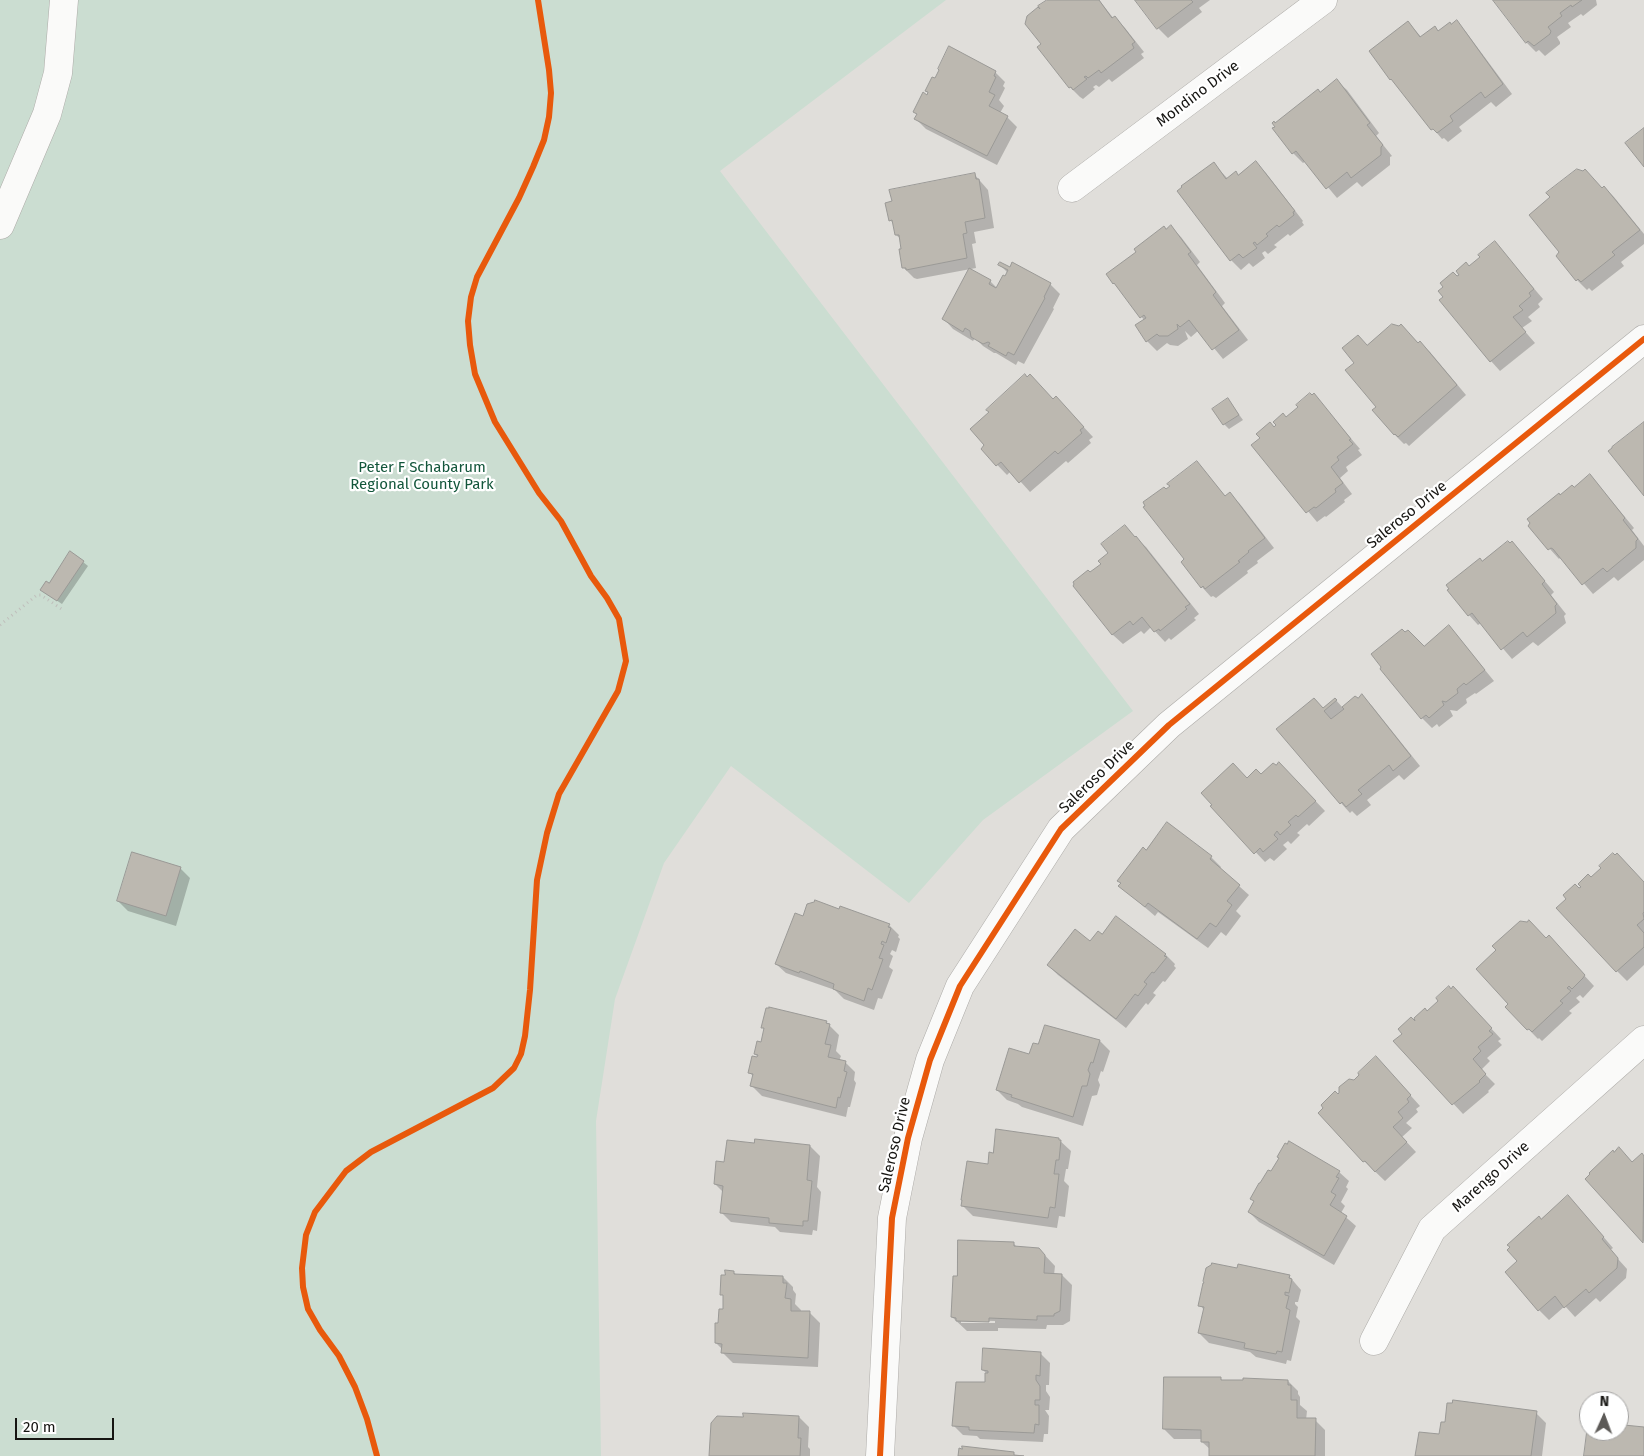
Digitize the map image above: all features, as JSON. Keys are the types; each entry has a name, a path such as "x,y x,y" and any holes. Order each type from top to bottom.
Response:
{"street":[{"path":"0,225 47,114 58,74 64,0"},
{"name":"Mondino Drive","path":"1072,188 1323,0"},
{"name":"Saleroso Drive","path":"880,1456 892,1218 908,1138 930,1060 960,986 1061,829 1170,725 1644,339"},
{"name":"Marengo Drive","path":"1374,1341 1432,1229 1644,1040"}],"path":[{"path":"0,625 37,594 63,610"}],"green space":[{"name":"Peter F Schabarum Regional County Park","path":"0,0 946,0 720,171 1133,711 983,820 909,903 731,766 664,863 615,999 596,1121 601,1456 0,1456"}],"building":[{"path":"1047,0 1099,0 1112,18 1115,16 1135,42 1132,44 1134,48 1101,73 1099,70 1088,78 1086,76 1084,77 1087,79 1073,90 1071,87 1069,88 1037,47 1041,44 1025,24 1027,16 1038,7 1040,9 1038,6"},
{"path":"1135,0 1191,0 1193,2 1157,29"},
{"path":"1493,0 1582,0 1560,13 1562,16 1548,27 1551,31 1550,34 1534,46 1528,41 1526,43"},
{"path":"1457,20 1503,84 1485,98 1481,92 1450,116 1453,121 1437,133 1433,129 1431,130 1369,51 1408,21 1420,37 1435,26 1438,31 1450,22 1451,24"},
{"path":"949,46 996,71 994,76 996,77 989,92 995,95 989,106 1008,116 987,156 914,119 917,114 913,112 923,92 927,95 928,92 925,91 932,77 935,78"},
{"path":"1337,79 1370,123 1367,125 1383,145 1381,147 1381,155 1351,178 1347,172 1326,189 1296,151 1292,154 1272,128 1275,127 1272,123 1274,121 1275,123 1318,89 1320,92"},
{"path":"1644,128 1644,167 1625,143"},
{"path":"1256,161 1295,211 1293,212 1294,215 1279,227 1277,225 1257,245 1255,242 1253,243 1257,248 1243,258 1239,254 1230,261 1177,191 1214,162 1226,179 1236,171 1238,175"},
{"path":"1577,169 1583,171 1585,169 1602,188 1604,186 1640,230 1612,252 1615,255 1581,282 1578,279 1576,281 1556,256 1559,252 1529,215 1550,197 1546,193"},
{"path":"975,173 976,179 979,179 985,218 965,222 967,233 963,234 967,258 906,270 906,268 902,268 899,235 895,235 892,220 889,221 885,203 892,201 889,190"},
{"path":"1171,225 1191,252 1188,254 1216,292 1213,295 1239,330 1212,350 1189,320 1180,327 1177,324 1178,329 1168,336 1159,336 1157,334 1146,342 1135,325 1146,318 1144,315 1140,318 1106,274 1136,252 1134,249 1164,226 1166,229"},
{"path":"1495,241 1534,289 1529,293 1531,296 1519,306 1523,310 1513,317 1526,332 1490,362 1439,300 1443,297 1438,291 1443,287 1440,283 1453,272 1457,276 1459,275 1456,271 1466,262 1469,266 1480,257 1478,255"},
{"path":"1000,262 1010,267 1012,262 1051,283 1045,298 1014,355 1008,352 1006,356 988,346 990,343 983,344 971,337 970,331 965,328 963,332 942,319 969,268 991,280 989,284 996,288 1008,270 998,265"},
{"path":"1392,324 1399,326 1401,324 1418,343 1420,341 1457,385 1398,437 1372,410 1376,407 1345,370 1354,363 1342,348 1358,335 1367,345"},
{"path":"1025,374 1027,377 1030,374 1053,399 1056,396 1084,427 1080,430 1082,433 1058,454 1055,451 1019,483 1001,462 996,466 981,449 984,445 970,429 989,412 986,410"},
{"path":"1310,393 1312,395 1314,393 1353,444 1337,457 1339,460 1331,467 1343,483 1335,489 1336,492 1316,508 1314,507 1306,513 1251,445 1260,438 1256,434 1270,422 1274,427 1276,425 1273,422 1283,413 1286,417"},
{"path":"1228,398 1239,415 1223,425 1212,409"},
{"path":"1644,422 1644,496 1608,451"},
{"path":"1197,461 1225,496 1230,492 1265,538 1248,551 1238,561 1240,562 1205,589 1203,586 1201,588 1181,562 1184,559 1143,507 1145,506 1143,502 1164,487 1166,489 1170,486 1167,484"},
{"path":"1590,474 1625,518 1623,520 1638,539 1636,541 1636,548 1607,572 1603,568 1582,585 1553,549 1548,550 1528,526 1530,523 1527,519 1559,493 1560,495 1572,485 1574,487"},
{"path":"1125,525 1136,536 1190,604 1185,607 1187,609 1160,631 1159,629 1154,632 1142,617 1133,625 1130,621 1112,635 1073,586 1073,582 1088,570 1090,572 1101,564 1098,561 1108,553 1101,544"},
{"path":"1508,541 1510,543 1512,541 1545,581 1542,584 1557,604 1555,606 1556,613 1527,637 1523,632 1501,650 1472,613 1468,616 1447,590 1449,589 1446,585 1480,558 1482,561"},
{"path":"70,551 84,561 57,601 40,590 46,581 49,583"},
{"path":"1449,625 1485,670 1466,685 1464,683 1457,689 1458,693 1446,702 1442,701 1444,705 1429,718 1426,715 1421,719 1380,669 1381,667 1371,654 1402,629 1405,632 1408,630 1424,646"},
{"path":"1362,694 1411,756 1393,771 1389,765 1358,790 1362,794 1346,807 1342,802 1340,804 1276,729 1314,698 1323,708 1335,698 1337,700 1324,711 1331,719 1344,709 1342,707 1355,696 1358,698"},
{"path":"1279,762 1316,801 1298,817 1296,815 1288,822 1291,825 1280,835 1277,831 1274,835 1278,839 1263,852 1260,848 1254,854 1210,806 1212,805 1201,793 1233,763 1247,778 1256,769 1261,774 1273,763 1276,765"},
{"path":"1167,822 1212,856 1210,859 1240,885 1227,901 1232,905 1216,927 1210,923 1197,939 1148,903 1145,907 1118,886 1121,883 1117,881 1143,847 1146,850"},
{"path":"132,852 181,867 166,916 117,901"},
{"path":"1613,853 1615,855 1617,853 1644,882 1644,919 1637,925 1644,933 1644,947 1616,972 1556,908 1566,899 1563,895 1575,884 1579,888 1581,887 1578,884 1588,874 1591,877 1601,868 1599,866"},
{"path":"815,900 839,909 840,906 890,924 888,927 891,928 886,943 882,941 881,944 884,945 879,958 883,959 872,990 868,988 864,1001 833,989 834,984 775,964 795,913 803,916 807,904"},
{"path":"1116,916 1166,954 1164,956 1167,957 1144,982 1147,984 1138,996 1135,994 1116,1019 1047,965 1075,929 1090,941 1098,931 1102,934"},
{"path":"1529,920 1546,938 1549,935 1585,975 1572,989 1569,986 1567,988 1571,991 1560,1001 1563,1003 1532,1032 1529,1029 1527,1030 1505,1007 1508,1004 1476,969 1496,950 1492,946 1520,921 1527,922"},
{"path":"1449,986 1451,989 1453,986 1492,1028 1489,1031 1493,1034 1478,1047 1481,1051 1473,1059 1486,1074 1480,1082 1452,1105 1393,1041 1402,1034 1398,1029 1411,1017 1415,1021 1414,1018 1425,1008 1427,1011 1438,1001 1436,998"},
{"path":"769,1007 827,1021 826,1023 830,1024 825,1044 831,1045 828,1057 846,1061 844,1071 847,1072 836,1108 750,1086 753,1074 748,1073 752,1056 757,1057 758,1055 754,1054 757,1041 761,1042 764,1028 761,1028 766,1008"},
{"path":"1045,1025 1100,1040 1093,1063 1091,1062 1088,1070 1090,1074 1087,1086 1082,1086 1073,1117 1011,1097 1012,1095 996,1090 1009,1048 1029,1054 1033,1043 1038,1044"},
{"path":"1376,1056 1411,1095 1407,1099 1409,1102 1398,1112 1403,1118 1393,1127 1407,1142 1375,1172 1365,1161 1363,1162 1318,1113 1323,1108 1321,1105 1335,1091 1339,1093 1339,1087 1349,1079 1354,1080 1359,1075 1358,1073"},
{"path":"996,1129 1059,1138 1061,1140 1059,1160 1056,1160 1054,1174 1059,1174 1055,1208 1050,1207 1048,1218 961,1206 967,1161 988,1164 989,1152 993,1153"},
{"path":"755,1139 810,1145 807,1180 812,1181 808,1221 803,1221 803,1226 769,1223 769,1218 720,1213 723,1186 714,1184 716,1161 724,1162 727,1140 754,1143"},
{"path":"1289,1141 1340,1171 1336,1177 1339,1178 1331,1192 1336,1195 1330,1205 1347,1216 1324,1256 1248,1212 1254,1201 1250,1199 1259,1183 1268,1170 1271,1171 1285,1143 1287,1144"},
{"path":"1619,1147 1632,1162 1642,1153 1644,1156 1643,1243 1585,1179 1613,1150 1614,1152"},
{"path":"1568,1195 1604,1237 1602,1239 1618,1258 1617,1268 1589,1293 1586,1289 1564,1308 1555,1296 1538,1311 1505,1272 1517,1261 1507,1250 1510,1247 1507,1245 1539,1216 1541,1219"},
{"path":"958,1240 1014,1242 1014,1246 1039,1248 1045,1255 1044,1273 1062,1274 1060,1311 1054,1314 1054,1316 1037,1316 1037,1320 989,1318 989,1322 956,1321 956,1318 951,1317 953,1276 957,1276"},
{"path":"1212,1263 1237,1268 1238,1264 1290,1275 1289,1278 1292,1279 1289,1293 1285,1292 1285,1295 1289,1296 1286,1308 1290,1310 1282,1352 1277,1351 1276,1354 1244,1348 1245,1343 1198,1333 1204,1307 1198,1306 1203,1281 1206,1268"},
{"path":"725,1270 734,1271 734,1274 783,1276 783,1283 787,1283 785,1298 791,1299 791,1311 810,1311 808,1358 721,1353 722,1344 715,1343 715,1323 718,1323 719,1309 723,1309 723,1295 720,1295 721,1275 725,1275"},
{"path":"983,1348 1041,1352 1040,1376 1036,1375 1036,1380 1040,1386 1040,1400 1035,1400 1035,1405 1039,1405 1039,1425 1035,1424 1034,1433 969,1430 969,1427 952,1426 956,1382 985,1382 985,1373 988,1373 988,1371 982,1370"},
{"path":"1164,1377 1221,1377 1221,1380 1243,1380 1243,1378 1288,1380 1288,1385 1291,1385 1291,1400 1297,1400 1297,1418 1316,1418 1315,1456 1209,1456 1209,1442 1201,1442 1201,1430 1163,1429"},
{"path":"1453,1400 1537,1411 1531,1456 1415,1456 1419,1432 1439,1434 1441,1422 1445,1422 1447,1403 1452,1403"},
{"path":"743,1413 799,1416 798,1438 801,1438 800,1456 709,1456 711,1423 717,1416 743,1417"},
{"path":"1629,1426 1644,1427 1644,1456 1584,1456 1586,1441 1629,1441"},
{"path":"962,1446 1014,1452 1014,1455 1024,1456 958,1456 959,1448 962,1449"}],"cycle path":[{"path":"377,1456 367,1419 355,1387 339,1356 320,1330 308,1309 303,1287 302,1268 306,1235 315,1212 346,1171 371,1152 493,1088 514,1068 521,1054 525,1036 537,880 547,833 559,794 618,691 626,661 619,619 591,576 561,521 539,493 495,422 475,374 470,345 468,321 471,297 477,277 519,198 533,167 544,140 549,117 551,93 549,70 538,0"},
{"path":"880,1456 892,1218 908,1138 930,1060 960,986 1061,829 1169,725 1644,339"}]}
